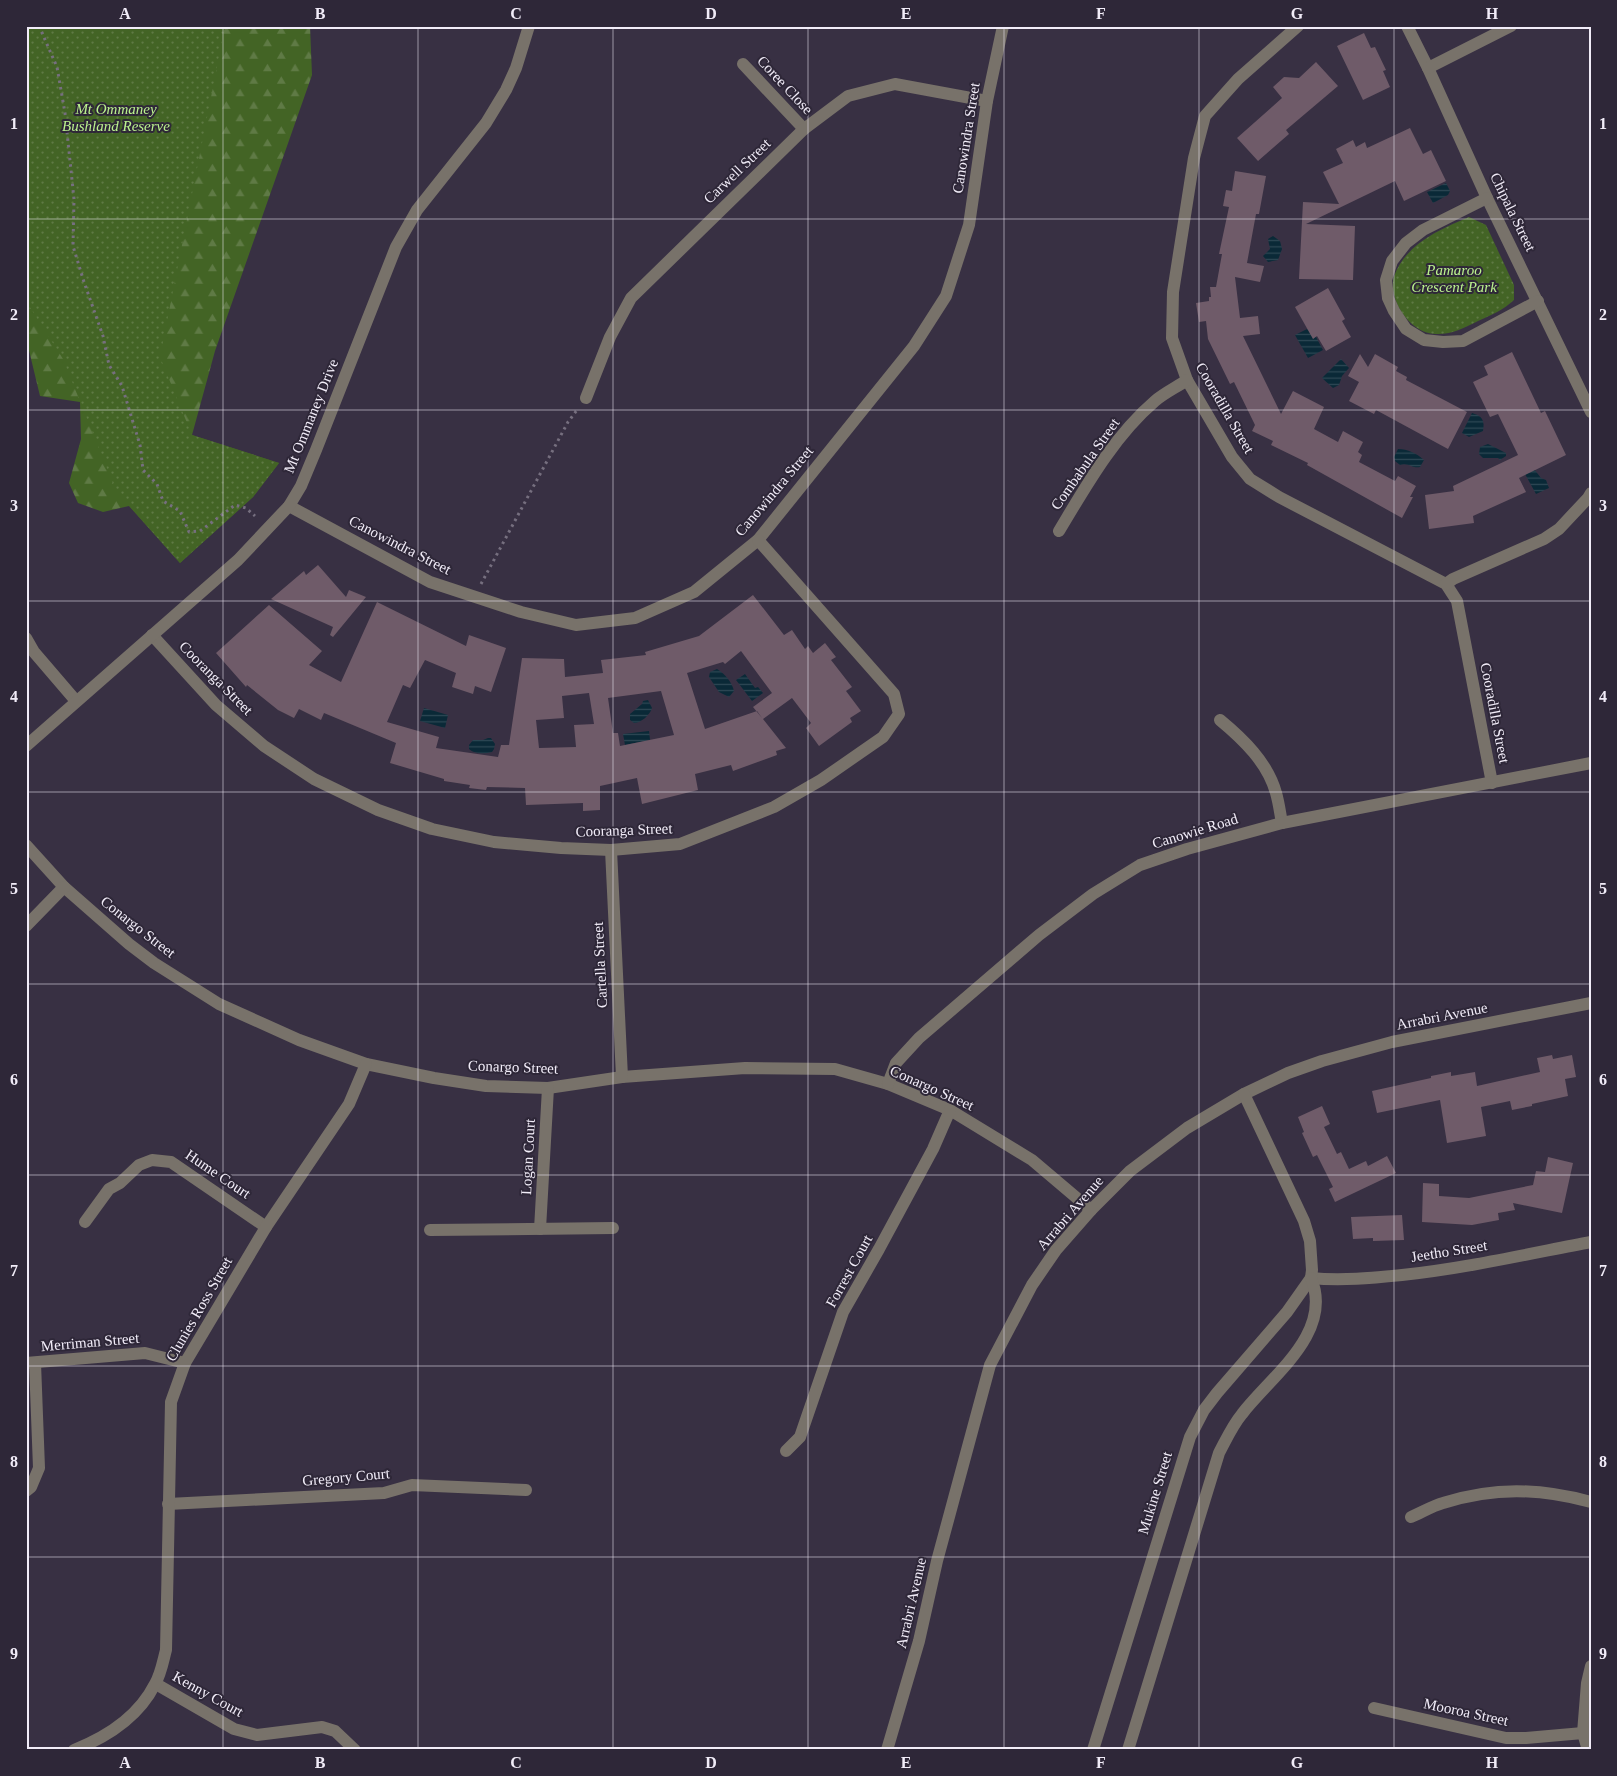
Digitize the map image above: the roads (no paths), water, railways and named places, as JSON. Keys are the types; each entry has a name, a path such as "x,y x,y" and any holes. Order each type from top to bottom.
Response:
{"street":[{"name":"Mt Ommaney Drive","path":"26,746 238,560 289,506 301,486 316,450 396,247 416,210 486,123 506,90 516,68 529,26"},
{"name":"Canowindra Street","path":"289,506 430,582 521,612 576,625 635,618 694,592 758,540 914,346 946,296 969,225 987,101 1002,26"},
{"name":"Cooradilla Street","path":"1298,26 1238,78 1205,116 1194,158 1173,292 1172,338 1187,380 1232,457 1250,479 1279,497 1446,584 1458,601 1492,783"},
{"name":"Chipala Street","path":"1407,26 1428,68 1486,198 1591,412"},
{"path":"1428,68 1511,26"},
{"name":"Coree Close","path":"742,64 804,129"},
{"name":"Carwell Street","path":"586,398 610,337 631,298 804,129 848,96 895,84 987,101"},
{"path":"1486,198 1424,230 1406,243 1392,261 1386,280 1388,298 1394,311 1406,330 1424,340 1443,342 1463,341 1538,301"},
{"name":"Combabula Street","path":"1059,531 1080,496 1124,432 1156,400 1187,380"},
{"path":"1446,584 1453,578 1544,539 1559,529 1591,493"},
{"name":"Cooranga Street","path":"152,635 216,705 264,746 314,779 372,808 432,829 494,842 610,850 680,844 774,807 821,780 883,737 899,714 894,694 758,540"},
{"path":"26,638 34,652 76,701"},
{"path":"1220,720 1241,738 1260,760 1276,791 1282,823"},
{"name":"Canowie Road","path":"888,1084 896,1063 919,1038 1038,935 1093,894 1140,865 1187,849 1282,823 1591,763"},
{"name":"Conargo Street","path":"26,845 64,887 129,944 154,963 219,1004 299,1040 366,1064 434,1078 486,1086 548,1088 622,1077 745,1068 835,1069 888,1084 950,1110 1032,1160 1091,1210"},
{"name":"Cartella Street","path":"610,850 622,1077"},
{"path":"26,926 64,887"},
{"name":"Arrabri Avenue","path":"887,1750 919,1641 937,1561 990,1365 1032,1285 1056,1250 1091,1210 1130,1171 1187,1128 1244,1094 1296,1070 1392,1042 1553,1012 1591,1003"},
{"name":"Clunies Ross Street","path":"74,1750 109,1733 135,1713 156,1684 166,1650 171,1402 185,1363 266,1227 349,1104 366,1064"},
{"name":"Logan Court","path":"540,1229 548,1088"},
{"path":"1128,1750 1219,1453 1242,1413 1302,1345 1315,1308 1315,1290 1311,1278 1312,1251 1304,1221 1244,1094"},
{"name":"Forrest Court","path":"786,1451 800,1437 843,1312 933,1149 950,1110"},
{"name":"Hume Court","path":"85,1222 109,1189 120,1183 139,1165 152,1160 171,1162 266,1227"},
{"path":"430,1230 613,1228"},
{"name":"Jeetho Street","path":"1311,1278 1330,1280 1372,1278 1449,1270 1591,1242"},
{"name":"Mukine Street","path":"1093,1750 1190,1437 1213,1397 1277,1324 1311,1278"},
{"name":"Merriman Street","path":"31,1363 145,1353 185,1363"},
{"path":"26,1491 31,1487 39,1468 31,1363"},
{"name":"Gregory Court","path":"168,1504 384,1493 412,1485 526,1490"},
{"path":"1411,1517 1442,1503 1479,1494 1505,1491 1529,1490 1563,1495 1591,1502"},
{"path":"1588,1750 1583,1733 1586,1683 1591,1666"},
{"name":"Kenny Court","path":"156,1684 234,1729 257,1735 322,1728 335,1731 355,1750"},
{"name":"Mooroa Street","path":"1374,1708 1506,1738 1583,1733"}],"water":[{"path":"1446,183 1450,191 1448,195 1433,203 1427,192"},
{"path":"1273,236 1280,241 1282,249 1278,260 1268,262 1263,256 1270,249 1268,239"},
{"path":"1307,329 1316,337 1323,350 1308,358 1295,335"},
{"path":"1341,359 1349,368 1342,376 1339,385 1333,388 1322,378"},
{"path":"1472,413 1482,419 1484,427 1483,431 1469,437 1462,433"},
{"path":"1488,444 1506,453 1506,456 1500,460 1498,458 1483,458 1479,454 1480,447"},
{"path":"1398,449 1415,453 1424,460 1420,467 1406,464 1400,465 1395,461 1394,457"},
{"path":"1534,469 1541,478 1546,480 1549,488 1536,494 1525,474"},
{"path":"717,669 732,684 734,691 729,697 719,692 709,677 710,672"},
{"path":"745,674 755,688 758,687 763,693 752,701 736,680"},
{"path":"648,700 652,708 651,711 642,720 634,723 630,720 630,714 643,701"},
{"path":"424,708 448,715 445,728 420,721"},
{"path":"649,731 650,740 625,745 623,734"},
{"path":"491,738 495,744 492,752 480,753 469,749 469,745 473,740"}],"park label":[{"name":"Mt Ommaney Bushland Reserve","path":"116,118"},
{"name":"Pamaroo Crescent Park","path":"1454,278"}]}
